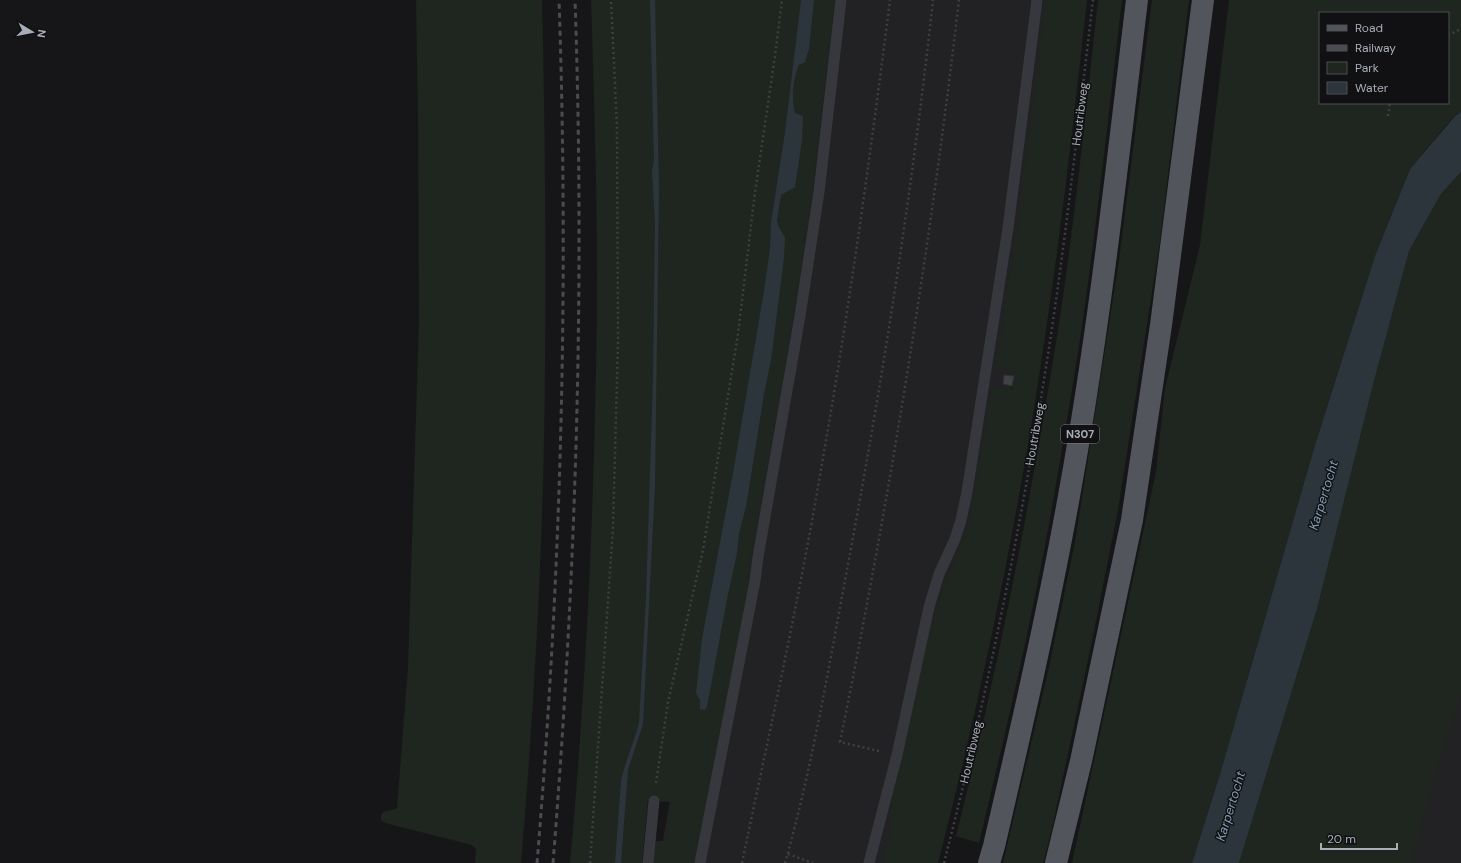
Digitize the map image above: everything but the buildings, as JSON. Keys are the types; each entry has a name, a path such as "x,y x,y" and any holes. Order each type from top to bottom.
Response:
{"main road":[{"name":"N307","path":"989,863 1035,665 1070,495 1099,313 1137,0"},
{"path":"1056,863 1081,761 1132,520 1162,317 1204,0"}],"lane":[{"path":"700,863 756,581 758,558 800,316 819,192 841,0"},
{"path":"870,863 897,755 929,607 939,574 955,538 961,520 967,492 1008,228 1037,0"},
{"path":"648,863 654,801"}],"path":[{"path":"590,863 613,528 618,342 617,128 611,0"},
{"path":"654,801 668,702 703,550 738,334 755,192 776,56 782,0"},
{"path":"742,863 790,636 820,475 856,257 890,0"},
{"path":"785,863 797,819 815,740 879,392 903,239 925,78 933,0"},
{"path":"897,755 840,742 875,563 906,381 938,172 959,0"},
{"name":"Houtribweg","path":"944,863 972,750 991,663 1028,472 1052,328 1069,203 1093,0"},
{"path":"1449,35 1461,30"},
{"path":"1388,116 1390,104"},
{"path":"788,854 813,863"}],"shaded area":[{"path":"809,0 1059,0 1015,371 922,822 910,863 659,863"},
{"path":"1461,457 1461,863 1343,863"}],"green space":[{"path":"416,0 542,0 545,137 545,365 543,490 531,738 521,863 475,863 476,849 472,845 385,823 381,820 383,812 397,808 408,668 419,320"},
{"path":"591,0 835,0 812,190 794,315 749,569 750,580 694,863 653,863 655,841 667,841 670,802 648,800 642,863 570,863 584,678 595,431 597,231"},
{"path":"1046,0 1087,0 1053,283 1037,391 1013,527 971,730 938,863 882,863 890,835 890,812 892,801 918,681 930,634 943,588 969,523 992,387 1012,390 1014,372 995,368 1017,230"},
{"path":"1098,0 1122,0 1098,208 1081,333 1055,490 1030,623 979,843 956,836 1000,647 1048,394 1070,248"},
{"path":"1152,0 1189,0 1160,241 1118,510 1092,641 1052,829 1043,863 1003,863 1049,667 1075,542 1119,260"},
{"path":"1229,0 1461,0 1461,112 1454,116 1410,169 1375,256 1315,445 1220,774 1192,863 1072,863 1156,472 1165,388 1200,245"},
{"path":"1461,172 1461,695 1443,747 1411,863 1239,863 1317,609 1373,385 1409,251 1441,194"}],"water":[{"path":"650,0 655,0 659,187 655,486 643,724 628,770 621,863 615,863 621,782 639,723 646,598 653,379 655,223 652,171 654,161"},
{"path":"801,0 814,0 809,49 805,62 799,65 795,76 793,89 795,113 803,116 802,140 795,187 781,195 777,220 785,238 784,258 771,360 764,394 746,507 739,533 737,553 707,707 705,710 700,709 700,700 696,693 702,639 733,473 764,291 770,249 771,223 785,132"},
{"name":"Karpertocht","path":"1461,112 1461,172 1441,194 1409,251 1373,385 1317,609 1239,863 1192,863 1220,774 1315,445 1375,256 1410,169 1455,116"}],"railway":[{"path":"537,863 552,647 561,432 563,216 559,0"},
{"path":"553,863 568,648 576,432 579,216 575,0"}]}
